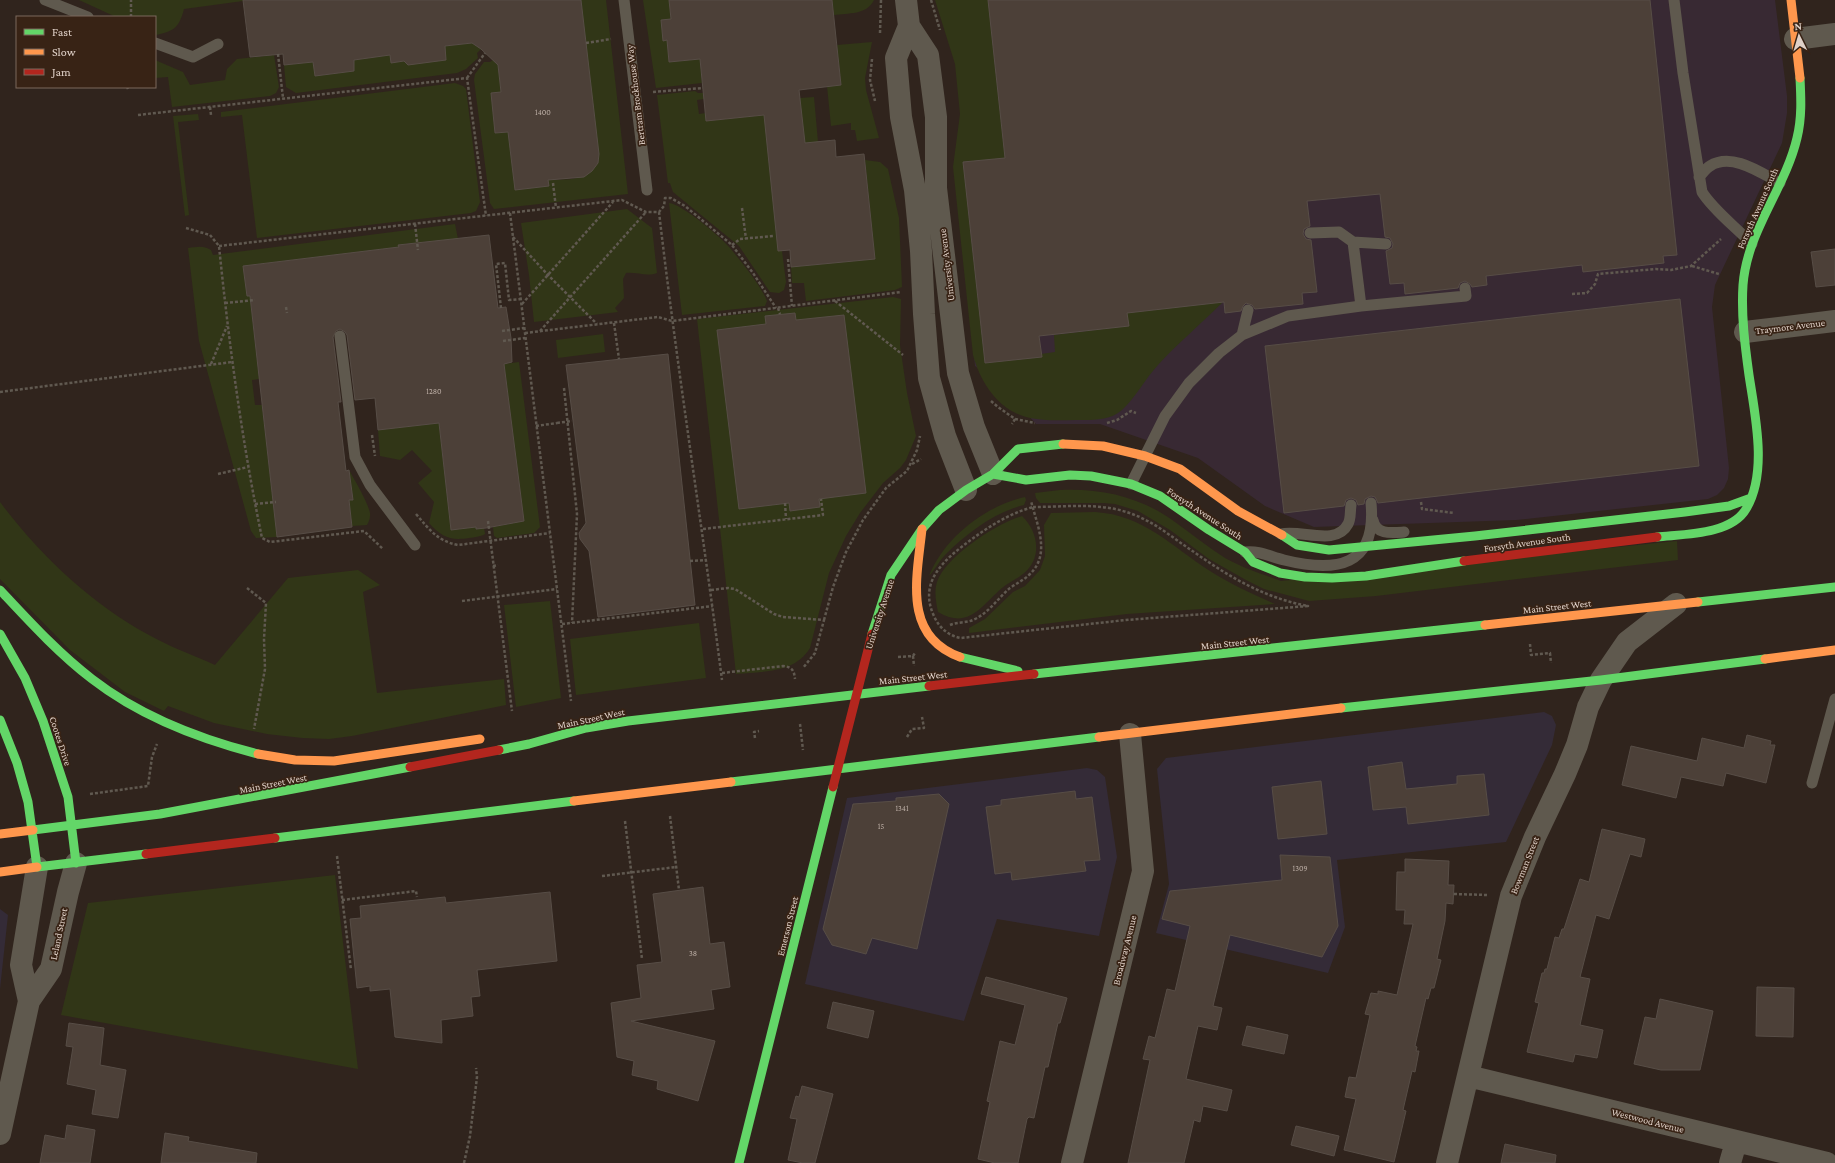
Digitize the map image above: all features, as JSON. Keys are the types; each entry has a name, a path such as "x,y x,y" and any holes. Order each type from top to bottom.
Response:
{"main road":[{"name":"Forsyth Avenue South","path":"993,474 1026,480 1070,475 1091,476 1131,484 1160,496 1209,530 1245,552 1253,562 1280,573 1317,578 1366,576 1526,552 1705,531 1733,522 1742,516 1747,509 1758,470 1743,285 1746,264 1752,244 1794,150 1800,121 1801,106 1791,0"},
{"name":"Forsyth Avenue South","path":"993,474 1018,449 1069,443 1087,443 1145,456 1180,469 1238,511 1281,534 1291,544 1313,548 1347,549 1713,509 1740,503 1752,495"},
{"name":"University Avenue","path":"855,695 884,596 892,575 904,554 922,529 939,510 966,490 993,474"},
{"path":"922,529 917,595 918,611 930,638 938,645 963,658 1033,674"},
{"name":"Main Street West","path":"0,834 160,814 268,795 529,744 586,728 681,714 1033,674 1835,587"},
{"path":"0,590 66,657 88,675 142,711 211,742 240,750 288,758 330,761 381,755 488,737"},
{"name":"Cootes Drive","path":"0,634 26,678 44,721 68,797 73,825 76,863"},
{"path":"0,872 1279,715 1601,680 1835,650"},
{"name":"Emerson Street","path":"739,1163 855,695"},
{"path":"0,720 17,763 28,802 37,868"},
{"path":"541,730 586,728"}],"street":[{"name":"University Avenue","path":"906,0 909,26 928,55 936,118 936,188 958,373 974,427 993,474"},
{"name":"University Avenue","path":"909,26 896,58 903,129 915,190 921,251 929,378 945,436 966,490"},
{"path":"1795,39 1835,34"},
{"name":"Traymore Avenue","path":"1746,332 1835,321"},
{"name":"Bowman Street","path":"1447,1163 1511,896 1535,837 1574,752 1588,707 1601,680 1627,642 1676,604"},
{"name":"Broadway Avenue","path":"1072,1163 1143,871 1130,734"},
{"name":"Leland Street","path":"0,1134 30,1001 51,969 76,863"},
{"name":"Leland Street","path":"30,1001 21,965 37,868"},
{"name":"Westwood Avenue","path":"1468,1076 1827,1163"},
{"path":"1730,1163 1736,1142"}],"lane":[{"path":"45,0 85,16"},
{"name":"Bertram Brockhouse Way","path":"624,0 647,190"},
{"path":"1674,0 1683,73 1702,192 1710,205 1724,216 1752,244"},
{"path":"156,43 193,57 218,44"},
{"path":"1699,176 1711,165 1726,160 1746,165 1780,183"},
{"path":"1310,233 1339,232 1353,242 1386,244"},
{"path":"1353,242 1361,306"},
{"path":"1131,484 1165,416 1189,383 1219,353 1242,335 1288,316 1421,296 1466,296 1466,288"},
{"path":"1242,335 1248,310"},
{"path":"340,336 354,457 370,485 415,545"},
{"path":"1371,503 1374,525 1380,531 1389,533 1415,531 1425,534 1434,540"},
{"path":"1281,534 1296,532 1318,536 1342,532 1348,523 1351,506"},
{"path":"1245,552 1253,551 1299,564 1320,566 1345,563 1357,555 1364,547 1370,536 1373,520"},
{"path":"1812,783 1835,699"}],"path":[{"path":"131,0 131,16"},
{"path":"880,34 881,0"},
{"path":"586,43 613,39"},
{"path":"485,53 467,78 486,216"},
{"path":"278,54 283,98"},
{"path":"873,55 870,80 875,103"},
{"path":"138,115 467,78"},
{"path":"653,92 703,88"},
{"path":"210,107 211,115"},
{"path":"553,183 556,208"},
{"path":"722,680 703,529 672,321 660,212 664,206 665,198 671,198 685,206 732,245 753,273 780,314"},
{"path":"219,246 622,200 646,212 660,212"},
{"path":"521,305 613,202"},
{"path":"742,208 746,239"},
{"path":"540,331 646,212"},
{"path":"510,213 572,701"},
{"path":"415,224 418,250"},
{"path":"186,228 210,235 219,246 232,362 248,467 262,538 270,542 364,531 382,549"},
{"path":"732,245 740,239 773,236"},
{"path":"513,237 548,275 597,324"},
{"path":"1691,266 1724,237"},
{"path":"788,259 792,306"},
{"path":"501,308 496,264 505,263 509,300 521,299"},
{"path":"1572,294 1587,293 1595,284 1598,274 1656,269 1671,270 1691,266 1719,274"},
{"path":"525,333 658,317 672,321 906,292"},
{"path":"225,303 255,300"},
{"path":"834,301 905,356"},
{"path":"286,307 287,313"},
{"path":"614,323 619,359"},
{"path":"210,364 228,326"},
{"path":"502,331 524,328"},
{"path":"503,341 525,338"},
{"path":"906,351 906,361"},
{"path":"0,392 232,362"},
{"path":"564,388 576,514 572,623"},
{"path":"1131,411 1136,413"},
{"path":"536,426 572,421"},
{"path":"372,433 376,463"},
{"path":"803,668 815,653 833,587 846,552 863,520 886,488 907,471 921,435"},
{"path":"911,464 921,460"},
{"path":"218,474 248,467"},
{"path":"703,529 823,515 821,499"},
{"path":"255,504 276,502"},
{"path":"785,504 786,519"},
{"path":"938,630 954,623 974,619 983,614 1012,586 1024,580 1037,566 1040,558 1041,541 1033,507"},
{"path":"1033,507 1108,508 1133,514 1165,532 1233,578 1277,598 1308,606 1126,620 962,638 955,637 942,628 934,615 930,600 932,581 941,564 986,528 1004,517 1033,507"},
{"path":"412,509 439,539 458,545 550,533"},
{"path":"488,521 512,711"},
{"path":"690,561 707,560"},
{"path":"493,566 498,565"},
{"path":"247,588 266,603 263,684 253,734"},
{"path":"711,590 728,588 735,590 774,614 783,617 824,620"},
{"path":"462,601 557,589"},
{"path":"562,624 713,606"},
{"path":"1530,644 1531,655 1550,653 1551,663"},
{"path":"898,657 913,656 914,666"},
{"path":"722,673 783,666 790,667 794,671 806,774"},
{"path":"904,740 912,730 924,728 922,717"},
{"path":"755,738 754,732 762,731"},
{"path":"88,794 148,786 152,756 158,742"},
{"path":"670,816 679,890"},
{"path":"625,821 642,959"},
{"path":"337,856 351,970"},
{"path":"602,876 676,867"},
{"path":"342,900 416,891 417,898"},
{"path":"1454,894 1490,895"},
{"path":"464,1163 470,1136 477,1077 476,1068"}],"shaded area":[{"path":"966,0 1775,0 1787,96 1787,113 1782,143 1715,285 1712,307 1729,468 1728,479 1724,488 1717,495 1708,499 1516,520 1314,527 1265,506 1198,458 1100,424 1036,424 1010,395 975,366 956,172 978,128"},
{"path":"1544,712 1552,716 1556,725 1552,745 1506,842 1337,860 1345,927 1328,973 1156,933 1169,884 1157,769 1166,758"},
{"path":"1087,768 1097,770 1105,777 1117,857 1099,936 997,919 964,1021 805,984 847,798"},
{"path":"0,909 8,915 0,989"}],"green space":[{"path":"79,0 243,0 184,9 180,21 175,28 156,35 156,16 114,16"},
{"path":"581,0 606,0 628,194 494,209 490,203 474,80 475,74 484,62 490,62 493,60 498,62 501,92 491,93 495,133 508,132 515,190 548,186 548,180 576,178 588,174 598,163"},
{"path":"643,0 669,0 671,19 661,21 663,40 667,40 669,62 700,59 702,83 656,88"},
{"path":"832,0 874,0 871,5 862,11 834,15"},
{"path":"935,0 988,0 1005,158 963,162 985,363 1041,357 1041,354 1055,352 1054,335 1128,326 1127,313 1223,302 1158,365 1127,405 1117,414 1094,420 1042,420 1025,417 1013,412 1003,405 995,397 981,377 973,355 953,167 960,114 955,64"},
{"path":"872,42 865,78 866,90 879,138 857,141 855,130 851,130 851,123 831,126 827,86 841,85 837,45"},
{"path":"472,43 481,49 477,53 478,58 466,69 457,73 296,93 286,87 284,65 313,62 316,76 354,71 354,60 390,55 391,63 404,61 408,64 445,46"},
{"path":"274,55 279,87 276,93 270,96 172,107 168,77 156,78 156,60 183,72 190,85 225,80 227,69 237,59"},
{"path":"455,83 466,89 480,202 476,211 471,213 257,238 242,115 221,117 221,112"},
{"path":"695,91 698,93 704,93 704,99 697,100 699,114 706,113 707,121 801,111 800,98 814,97 818,142 782,251 786,282 784,290 779,293 770,292 739,246 673,192 670,183 668,183 657,95"},
{"path":"198,114 199,120 178,122 189,215 185,216 173,116"},
{"path":"865,160 880,162 888,169 899,218 902,287 895,290 806,301 804,283 792,283 791,267 875,259"},
{"path":"669,203 692,215 710,229 730,248 761,288 767,301 765,306 682,315"},
{"path":"627,209 652,228 657,273 649,275 626,273 623,279 624,298 615,308 618,312 534,322 521,223"},
{"path":"455,224 458,239 422,242 423,250 412,251 411,243 398,245 399,247 243,266 247,295 255,295 256,305 251,306 259,379 252,380 255,405 262,405 277,537 256,538 251,531 199,341 188,248 205,247 211,250 213,255"},
{"path":"893,297 901,299 900,345 907,393 916,436 906,460 900,468 883,483 860,513 846,536 829,573 810,648 795,663 787,667 777,670 736,674 697,319"},
{"path":"603,334 605,352 558,358 556,340"},
{"path":"519,362 540,527 534,533 497,538 494,536 493,527 524,521 504,364"},
{"path":"439,423 451,530 476,527 484,528 485,534 481,536 462,539 447,537 438,532 429,523 434,502 418,483 432,471 412,450 400,460 380,456 378,430"},
{"path":"349,470 370,512 367,525 352,526 349,500 353,500"},
{"path":"1060,490 1106,493 1135,500 1162,513 1232,562 1281,581 1677,541 1678,560 1376,596 1309,601 1264,589 1246,580 1209,559 1170,530 1138,511 1115,504 1104,503 1040,503 1036,498 1035,493"},
{"path":"1025,497 1026,500 1024,505 1013,508 992,518 963,538 944,557 929,576 945,549 955,537 968,526 995,508 1010,501"},
{"path":"0,502 49,559 87,593 128,623 173,647 215,665 288,578 358,570 380,585 363,592 377,693 504,679 506,705 352,736 329,739 267,734 214,723 168,706 164,711 125,692 70,650 0,579"},
{"path":"1095,512 1112,514 1143,525 1218,576 1275,604 1127,614 969,633 969,628 985,619 1013,592 1025,586 1040,570 1045,556 1044,525 1051,513"},
{"path":"1022,516 1031,527 1036,541 1035,555 1029,568 1002,588 974,614 958,618 949,617 938,612 935,593 936,586 942,572 950,562 986,533"},
{"path":"550,601 561,698 516,707 504,605"},
{"path":"699,623 706,678 576,695 570,639"},
{"path":"335,875 358,1069 61,1015 88,903"}],"building":[{"path":"243,0 581,0 599,154 598,163 592,171 584,177 548,180 549,186 515,190 508,132 495,133 491,93 501,92 498,65 481,49 472,43 445,46 446,60 408,65 404,61 391,63 390,55 354,60 354,71 315,76 313,62 284,65 283,54 250,57"},
{"path":"669,0 832,0 841,85 799,90 805,143 835,140 836,157 864,154 875,259 791,267 790,250 778,251 764,115 706,121 700,59 669,62 667,40 663,41 661,20 671,19"},
{"path":"988,0 1650,0 1677,255 1663,256 1664,263 1583,272 1582,265 1486,276 1487,285 1472,287 1465,281 1460,283 1458,288 1405,294 1404,283 1390,284 1386,251 1392,248 1393,244 1390,238 1385,237 1380,194 1307,201 1310,226 1304,229 1303,234 1306,239 1311,240 1317,292 1302,293 1303,304 1255,309 1252,305 1246,303 1241,311 1225,313 1224,302 1127,313 1129,326 1039,336 1042,357 985,363 963,162 1005,158"},
{"path":"489,235 498,308 506,307 511,338 512,362 504,364 524,521 486,528 476,529 476,527 451,530 439,423 378,430 375,398 355,400 347,335 340,329 336,331 333,337 341,402 338,402 346,471 349,470 353,500 349,500 352,527 277,537 250,296 247,296 243,266 399,247 398,245"},
{"path":"1835,249 1835,285 1816,287 1811,252"},
{"path":"1680,299 1699,466 1378,503 1375,497 1371,496 1365,499 1364,504 1358,505 1356,500 1351,498 1346,500 1344,506 1284,513 1265,346"},
{"path":"795,313 796,320 844,315 866,493 819,499 820,507 790,511 789,503 739,509 717,330 766,324 765,316"},
{"path":"668,354 695,605 598,617 589,551 580,539 579,533 586,523 566,365"},
{"path":"1747,735 1771,741 1770,745 1775,745 1766,783 1726,773 1723,786 1681,777 1676,798 1622,785 1631,746 1697,761 1702,738 1744,748"},
{"path":"1402,762 1406,789 1457,784 1457,776 1484,774 1489,815 1408,824 1406,807 1373,810 1368,767"},
{"path":"1321,781 1327,834 1278,839 1272,787"},
{"path":"1075,791 1076,799 1092,797 1100,860 1084,861 1086,871 1012,880 1011,872 995,874 986,807 1001,805 1001,800"},
{"path":"939,794 949,804 917,949 872,938 866,954 832,945 823,929 853,804 896,801 896,798"},
{"path":"1602,829 1645,839 1641,857 1630,854 1609,919 1596,915 1580,977 1590,979 1580,1025 1603,1030 1597,1058 1575,1054 1573,1062 1527,1052 1539,1003 1535,1002 1542,973 1544,973 1545,969 1547,969 1555,937 1559,938 1562,929 1564,929 1580,879 1589,882"},
{"path":"1280,855 1330,857 1338,926 1322,957 1230,935 1213,1006 1222,1008 1217,1030 1198,1026 1186,1079 1232,1090 1227,1111 1203,1106 1200,1122 1194,1120 1184,1163 1128,1163 1150,1060 1143,1059 1149,1036 1155,1038 1167,989 1175,991 1190,926 1162,919 1170,891 1282,880"},
{"path":"1405,859 1449,861 1448,885 1454,885 1453,904 1446,903 1445,921 1437,959 1441,960 1434,988 1431,988 1428,999 1426,998 1415,1046 1417,1047 1416,1051 1419,1051 1415,1072 1412,1071 1403,1110 1406,1111 1394,1162 1344,1150 1356,1099 1345,1097 1349,1077 1356,1078 1370,1015 1365,1014 1371,993 1378,994 1378,991 1397,995 1413,924 1404,924 1405,910 1396,910 1397,872 1405,872"},
{"path":"703,887 710,944 724,942 730,987 711,990 714,1009 631,1021 715,1041 698,1101 657,1089 658,1081 632,1075 634,1061 617,1057 611,1003 641,998 637,965 662,962 653,894"},
{"path":"550,892 557,961 477,970 480,996 471,997 473,1016 441,1020 442,1043 395,1037 390,989 370,991 370,986 357,988 350,919 361,918 360,906 445,897 446,903"},
{"path":"986,977 1067,998 1060,1023 1058,1023 1048,1067 1045,1067 1034,1118 1029,1117 1027,1119 1018,1163 995,1163 978,1159 990,1102 987,1101 1000,1041 1015,1045 1025,1005 981,994"},
{"path":"1757,987 1794,988 1793,1037 1756,1036"},
{"path":"1660,999 1713,1011 1700,1070 1661,1070 1634,1064 1645,1017 1656,1019"},
{"path":"833,1002 874,1011 868,1038 827,1028"},
{"path":"69,1023 104,1028 100,1065 126,1070 118,1118 92,1114 96,1090 67,1084 73,1047 66,1046"},
{"path":"1247,1026 1288,1035 1284,1054 1242,1045"},
{"path":"802,1086 833,1094 815,1163 803,1163 788,1160 797,1119 790,1118 796,1096 799,1097"},
{"path":"67,1125 95,1130 90,1163 40,1163 45,1135 65,1139"},
{"path":"1296,1126 1339,1136 1334,1156 1291,1145"},
{"path":"165,1133 189,1137 188,1141 257,1153 256,1163 161,1163"},
{"path":"1505,1144 1556,1155 1555,1163 1501,1163"}],"traffic: fast":[{"path":"1657,537 1706,532 1729,524 1739,518 1746,509 1753,495 1757,478 1758,444 1745,342 1743,285 1751,246 1784,175 1797,138 1801,100 1800,78"},
{"path":"872,634 891,575 922,529 939,510 966,490 993,474 1018,449 1063,444"},
{"path":"993,474 1026,480 1070,475 1091,476 1131,484 1160,496 1209,530 1245,552 1253,562 1280,573 1305,577 1332,578 1366,576 1464,561"},
{"path":"1282,535 1297,545 1329,550 1475,536 1685,512 1729,506 1751,498"},
{"path":"1698,602 1835,587"},
{"path":"0,590 67,658 111,693 130,705 192,734 258,754"},
{"path":"1034,674 1485,625"},
{"path":"0,634 25,678 43,721 68,797 76,863"},
{"path":"960,657 1018,671"},
{"path":"1341,708 1601,680 1765,659"},
{"path":"499,750 529,744 586,728 628,721 929,686"},
{"path":"0,720 17,763 28,802 37,867 146,854"},
{"path":"731,782 1099,737"},
{"path":"33,830 160,814 410,767"},
{"path":"739,1163 833,787"},
{"path":"275,838 574,801"}],"traffic: slow":[{"path":"1791,0 1800,78"},
{"path":"1063,444 1103,446 1145,456 1180,469 1238,511 1282,535"},
{"path":"922,529 917,585 917,603 921,620 929,635 942,647 960,657"},
{"path":"1485,625 1698,602"},
{"path":"1765,659 1835,650"},
{"path":"1099,737 1341,708"},
{"path":"258,754 295,760 334,761 480,739"},
{"path":"574,801 731,782"},
{"path":"0,834 33,830"},
{"path":"0,872 37,867"}],"traffic: jam":[{"path":"1464,561 1657,537"},
{"path":"833,787 872,634"},
{"path":"929,686 1034,674"},
{"path":"410,767 499,750"},
{"path":"146,854 275,838"}]}
